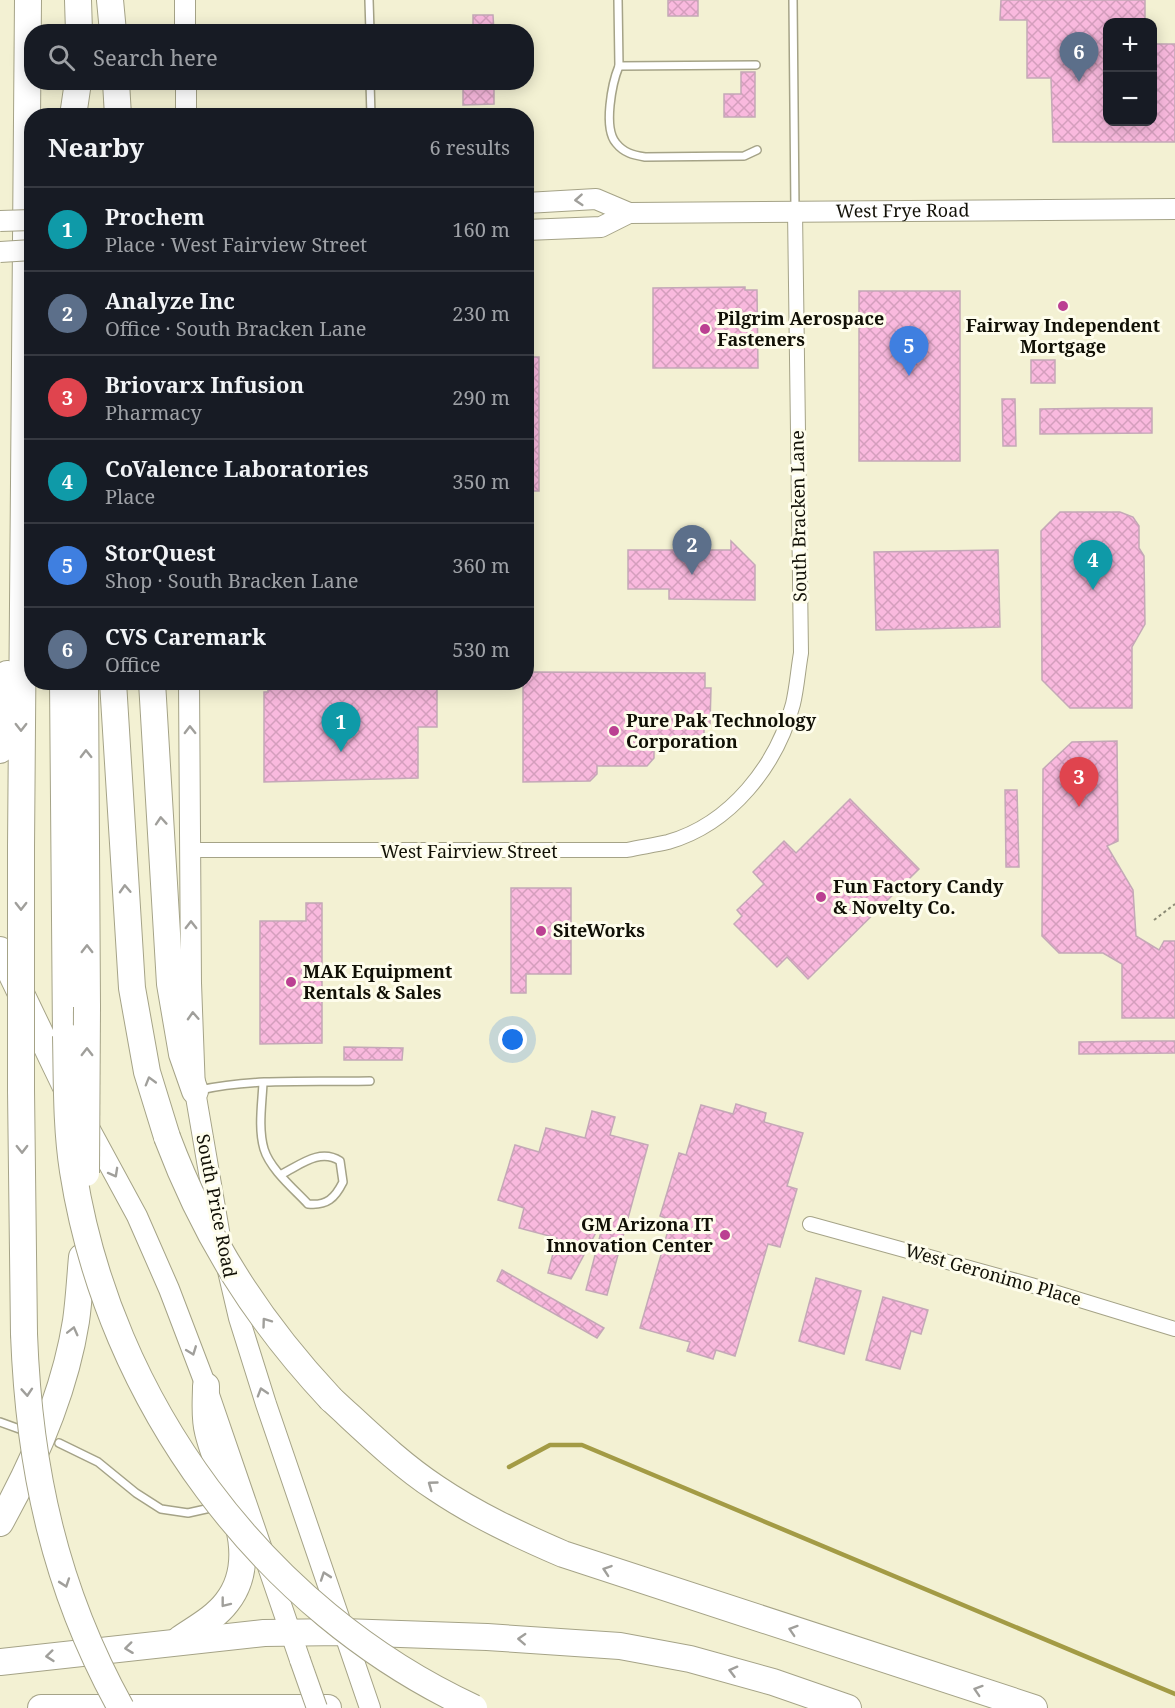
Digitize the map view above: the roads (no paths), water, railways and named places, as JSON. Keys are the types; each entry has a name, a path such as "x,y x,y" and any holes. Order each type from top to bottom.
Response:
{"highway":[{"path":"28,0 28,24"},
{"path":"78,0 79,24"},
{"path":"110,0 112,24"},
{"path":"27,108 28,90"},
{"path":"32,90 35,108"},
{"path":"74,108 77,90"},
{"path":"79,90 80,108"},
{"path":"116,90 118,108"},
{"path":"24,356 21,1090 24,1334 32,1446 49,1528 75,1610 102,1673 121,1708"},
{"path":"0,750 22,500"},
{"path":"47,690 58,1034 68,1133 73,1172 93,1261 123,1343 139,1380 164,1425 218,1503 283,1576 320,1610 382,1656 474,1708"},
{"path":"63,690 55,1141 66,1213 76,1252 111,1351 158,1442 188,1488 256,1569 297,1609 384,1673 443,1708"},
{"path":"0,1522 28,1469 59,1386 76,1323 87,1159 85,690"},
{"path":"113,690 132,988 147,1072 187,1188 220,1254 268,1325 332,1399 379,1444 435,1488 507,1529 562,1554 1034,1708"},
{"path":"152,690 170,984 182,1054 195,1091"},
{"path":"0,950 66,1085"},
{"path":"174,1642 215,1615 228,1602 237,1586 242,1549 239,1528 207,1429 206,1386"},
{"path":"0,1662 242,1634 344,1632 487,1636 620,1646 690,1659 763,1679 848,1708"},
{"path":"41,1708 328,1708"}],"main road":[{"path":"185,0 185,24"},
{"path":"186,90 186,108"},
{"name":"West Frye Road","path":"534,203 596,199 629,213 1175,209"},
{"name":"West Frye Road","path":"534,230 601,227 629,213"},
{"path":"0,221 24,220"},
{"path":"0,252 24,250"},
{"name":"South Price Road","path":"189,690 191,983 195,1091 214,1213 239,1318 266,1404 370,1708"},
{"path":"0,975 66,1085 146,1236 206,1386 317,1708"}],"street":[{"name":"South Bracken Lane","path":"735,804 756,782 772,756 792,707 801,653 795,211"},
{"name":"West Fairview Street","path":"191,850 627,850 677,838 735,804"},
{"name":"West Geronimo Place","path":"810,1224 1031,1285 1175,1329"}],"lane":[{"path":"369,0 370,24"},
{"path":"618,0 619,66 611,84 610,131 615,142 629,154 645,157 744,156 757,150"},
{"path":"793,0 795,211"},
{"path":"619,66 756,65"},
{"path":"370,90 371,108"},
{"path":"195,1091 223,1085 370,1081"},
{"path":"263,1083 261,1130 264,1150 282,1174 308,1204 317,1205 329,1202 343,1182 340,1161 331,1155 320,1155 282,1174"},
{"path":"0,1422 25,1431"},
{"path":"59,1443 98,1461 136,1493 161,1509 188,1513 231,1503"}],"waterway":[{"path":"509,1467 550,1445 582,1445 1175,1694"}],"place":[{"name":"CVS Caremark","path":"1079,82"},
{"name":"Fairway Independent Mortgage","path":"1063,306"},
{"name":"Pilgrim Aerospace Fasteners","path":"705,329"},
{"name":"StorQuest","path":"909,376"},
{"name":"Analyze Inc","path":"692,575"},
{"name":"CoValence Laboratories","path":"1093,590"},
{"name":"Pure Pak Technology Corporation","path":"614,731"},
{"name":"Prochem","path":"341,752"},
{"name":"Briovarx Infusion","path":"1079,807"},
{"name":"Fun Factory Candy & Novelty Co.","path":"821,897"},
{"name":"SiteWorks","path":"541,931"},
{"name":"MAK Equipment Rentals & Sales","path":"291,982"},
{"name":"GM Arizona IT Innovation Center","path":"725,1235"}]}
